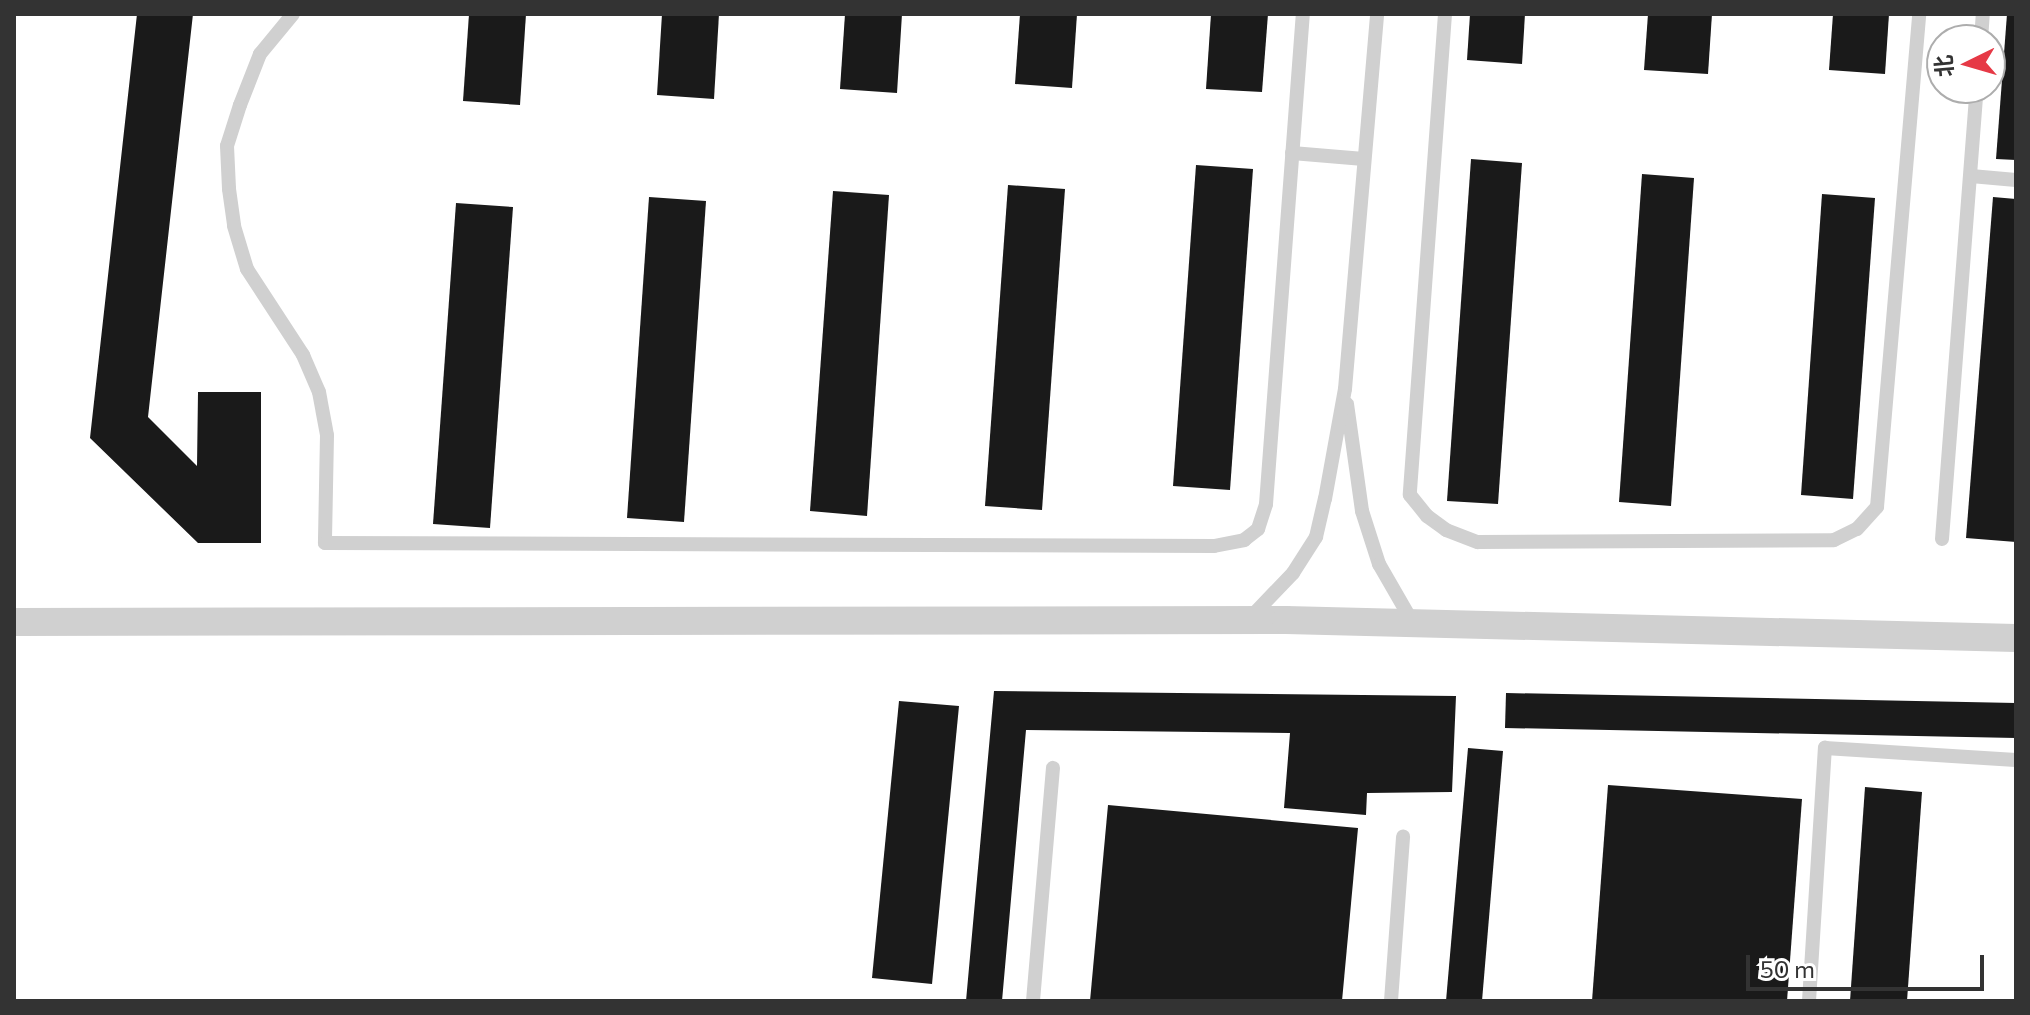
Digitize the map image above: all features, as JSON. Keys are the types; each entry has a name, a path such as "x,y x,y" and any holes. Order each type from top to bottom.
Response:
{"street":[{"path":"14,622 1248,620 2016,638"}],"lane":[{"path":"293,14 260,54 240,105 227,146 229,189 234,226 247,269 303,355 319,392 327,435 325,543 1214,546 1244,540 1258,529 1266,504 1303,14"},
{"path":"1248,620 1293,573 1316,537 1345,389 1377,14"},
{"path":"1445,14 1410,495 1427,516 1446,530 1478,542 1834,540 1857,529 1877,507 1919,14"},
{"path":"1942,539 1976,104"},
{"path":"1292,153 1364,159"},
{"path":"1971,176 2016,180"},
{"path":"1345,389 1362,511 1379,564 1413,623"},
{"path":"1809,1001 1825,748 2016,760"},
{"path":"1033,1001 1053,768"},
{"path":"1391,1001 1403,836"}],"building":[{"path":"137,14 193,14 148,417 197,466 198,392 261,392 261,543 198,543 90,438"},
{"path":"469,14 526,14 520,105 463,101"},
{"path":"662,14 719,14 714,99 657,95"},
{"path":"845,14 902,14 897,93 840,89"},
{"path":"1020,14 1077,14 1072,88 1015,84"},
{"path":"1211,14 1268,14 1262,92 1206,89"},
{"path":"1470,14 1525,14 1522,64 1467,60"},
{"path":"1648,14 1712,14 1708,74 1644,70"},
{"path":"1833,14 1889,14 1885,74 1829,70"},
{"path":"2007,14 2016,14 2016,160 1996,159 2000,104 2006,104"},
{"path":"1471,159 1522,163 1498,504 1447,501"},
{"path":"1196,165 1253,169 1230,490 1173,486"},
{"path":"1642,174 1694,178 1671,506 1619,502"},
{"path":"1008,185 1065,189 1042,510 985,506"},
{"path":"833,191 889,195 867,516 810,511"},
{"path":"1822,194 1875,198 1853,499 1801,495"},
{"path":"649,197 706,201 684,522 627,518"},
{"path":"1993,197 2016,199 2016,542 1966,538"},
{"path":"456,203 513,207 490,528 433,524"},
{"path":"994,691 1456,696 1452,792 1367,793 1366,815 1284,808 1290,733 1026,730 1002,1001 966,1001"},
{"path":"1506,693 2016,703 2016,738 1505,728"},
{"path":"899,701 959,706 932,984 872,978"},
{"path":"1468,748 1503,751 1482,1001 1446,1001"},
{"path":"1608,785 1802,799 1787,1001 1592,1001"},
{"path":"1865,787 1922,792 1907,1001 1850,1001"},
{"path":"1108,805 1358,828 1342,1001 1090,1001"}]}
